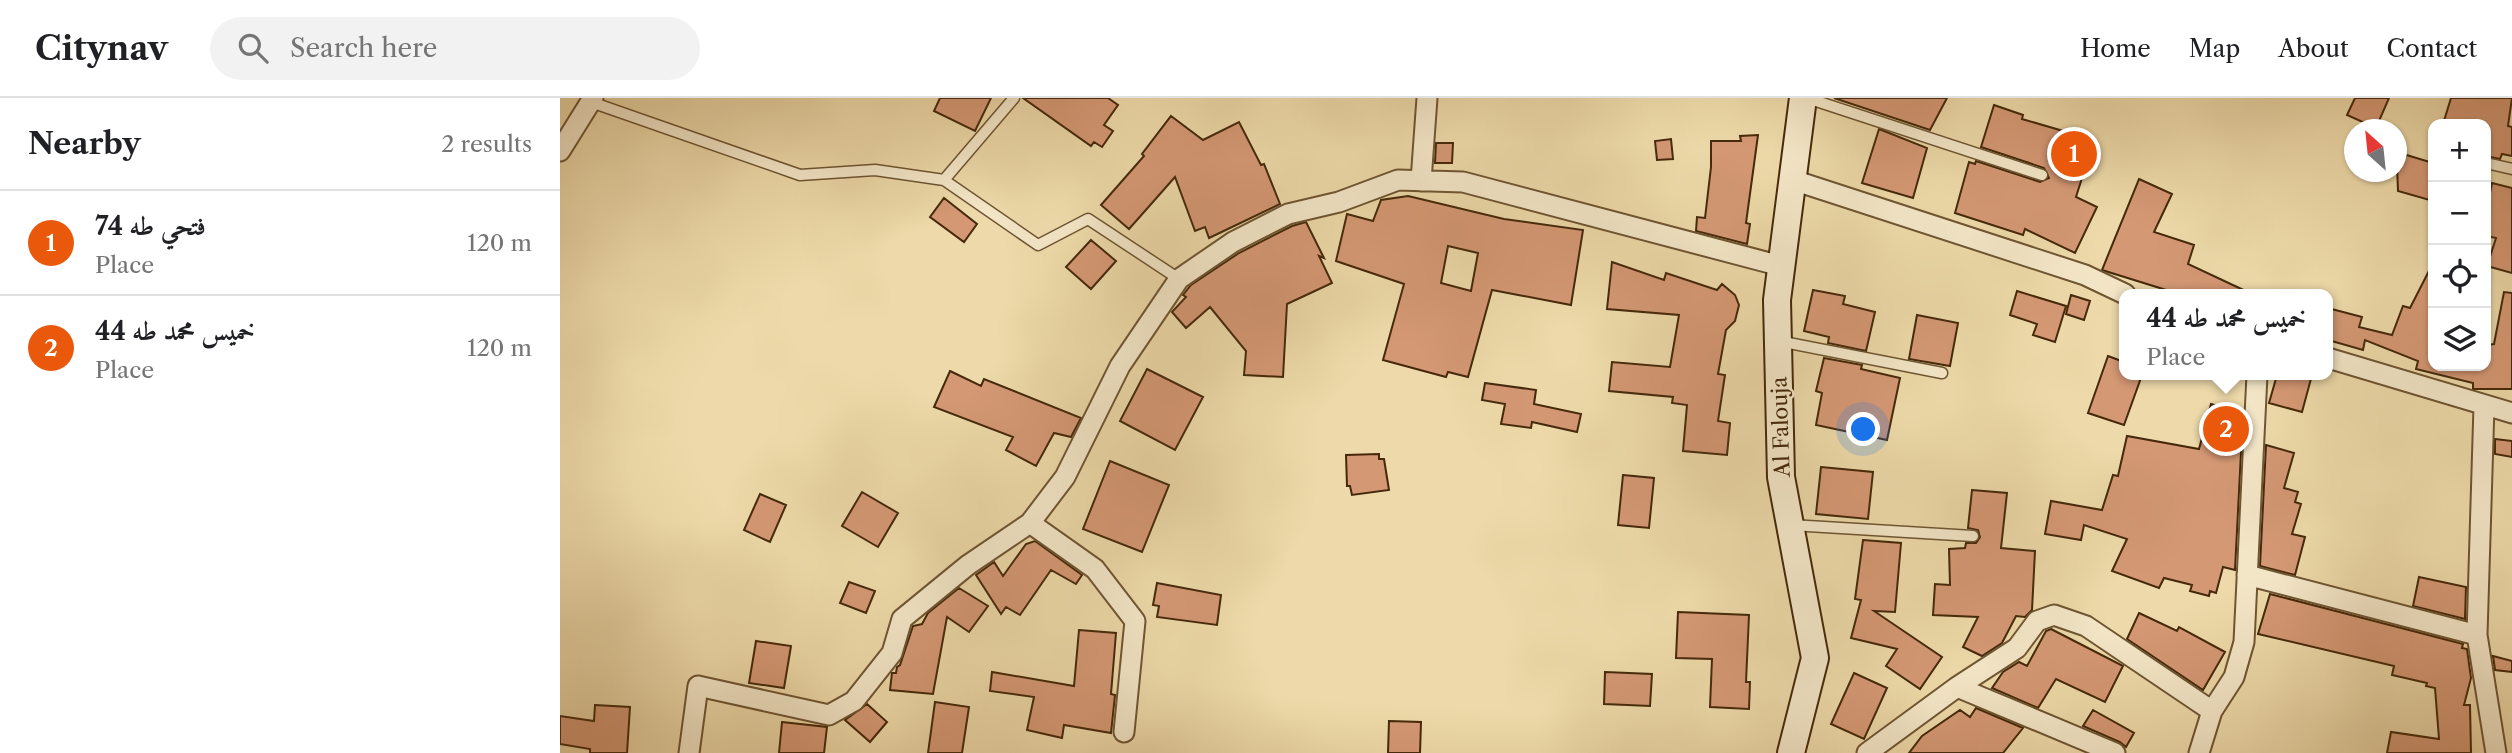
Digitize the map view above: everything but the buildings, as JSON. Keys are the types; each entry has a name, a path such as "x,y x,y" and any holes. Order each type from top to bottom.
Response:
{"main road":[{"name":"Al Falouja","path":"1791,753 1815,658 1782,477 1777,300 1805,98"}],"street":[{"path":"1421,181 1427,98"},
{"path":"560,151 587,99"},
{"path":"689,753 698,687 830,715 854,701 892,653 902,618 968,565 1030,523 1065,477 1121,366 1180,279 1233,242 1288,214 1339,202 1398,180 1463,182 1781,266"},
{"path":"1793,180 2085,275 2119,291"},
{"path":"2333,360 2512,413"},
{"path":"2199,753 2212,711 2234,677 2244,642 2257,380"},
{"path":"2484,406 2477,635 2496,753"},
{"path":"1030,523 1095,569 1135,621 1124,732"},
{"path":"2248,575 2477,635"},
{"path":"1867,753 1957,687 2017,648 2037,621 2054,615 2086,626 2212,711"},
{"path":"1957,687 2115,753"}],"lane":[{"path":"944,180 1014,98"},
{"path":"1805,98 2042,175"},
{"path":"587,99 800,175 875,170 944,180 1038,245 1088,219 1180,279"},
{"path":"2491,164 2512,169"},
{"path":"1778,341 1942,373"},
{"path":"1790,524 1973,536"}],"place":[{"name":"فتحي طه 74","path":"2074,154"},
{"name":"خميس محمد طه 44","path":"2226,429"}]}
